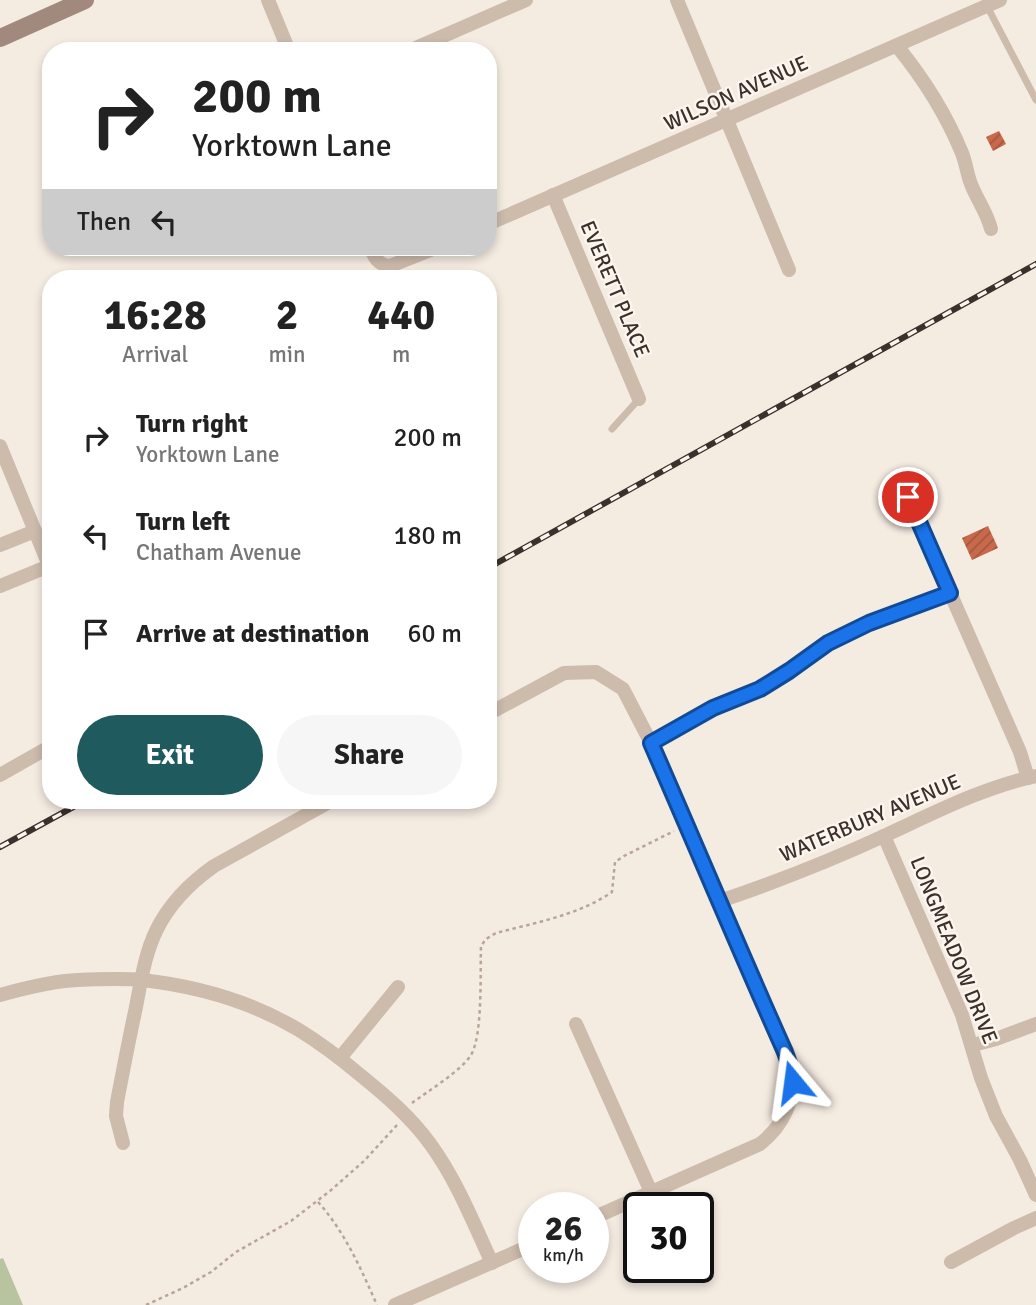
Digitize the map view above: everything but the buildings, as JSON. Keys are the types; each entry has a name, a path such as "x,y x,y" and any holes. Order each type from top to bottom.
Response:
{"street":[{"path":"0,37 85,0"},
{"path":"268,0 285,42"},
{"path":"430,42 526,0"},
{"path":"677,0 789,270"},
{"name":"WILSON AVENUE","path":"497,220 994,3"},
{"path":"897,46 942,111 962,154 971,185 988,216 991,229"},
{"name":"EVERETT PLACE","path":"552,195 639,399"},
{"path":"374,256 377,262 390,266 415,256"},
{"path":"0,446 42,550"},
{"path":"908,497 1032,777"},
{"path":"0,545 34,531"},
{"path":"0,586 42,571"},
{"path":"651,743 713,708 760,689 828,643 869,623 950,593"},
{"path":"497,709 564,673 596,672 623,689 651,743 785,1052 793,1082 792,1096 784,1117 771,1135 760,1143 651,1192 576,1024"},
{"path":"0,775 42,751"},
{"name":"WATERBURY AVENUE","path":"720,901 884,836 986,791 1032,777"},
{"path":"123,1143 116,1116 117,1102 141,980 158,927 175,901 200,876 317,809"},
{"name":"LONGMEADOW DRIVE","path":"884,836 962,1015 996,1116 1036,1195"},
{"path":"0,995 76,980 141,980 194,989 247,1005 297,1029 340,1058 379,1090 406,1115 430,1143 460,1192 492,1263"},
{"path":"340,1058 398,987"},
{"path":"972,1045 1036,1024"},
{"path":"951,1262 1036,1218"},
{"path":"396,1305 518,1251"}],"lane":[{"path":"994,3 1036,100"},
{"path":"612,429 639,399"}],"path":[{"path":"146,1305 193,1283 236,1252 291,1221 317,1201 364,1161 406,1115 409,1105 456,1071 471,1055 479,1020 481,946 486,939 496,933 572,912 600,900 612,892 615,862 687,826"},
{"path":"317,1201 332,1218 348,1245 377,1305"}],"green space":[{"path":"3,1258 23,1305 0,1305 0,1259"}],"railway":[{"path":"497,563 1036,264"},
{"path":"0,847 70,809"}],"route":[{"path":"793,1082 785,1052 651,743 713,708 760,689 828,643 869,623 950,593 908,497"}]}
